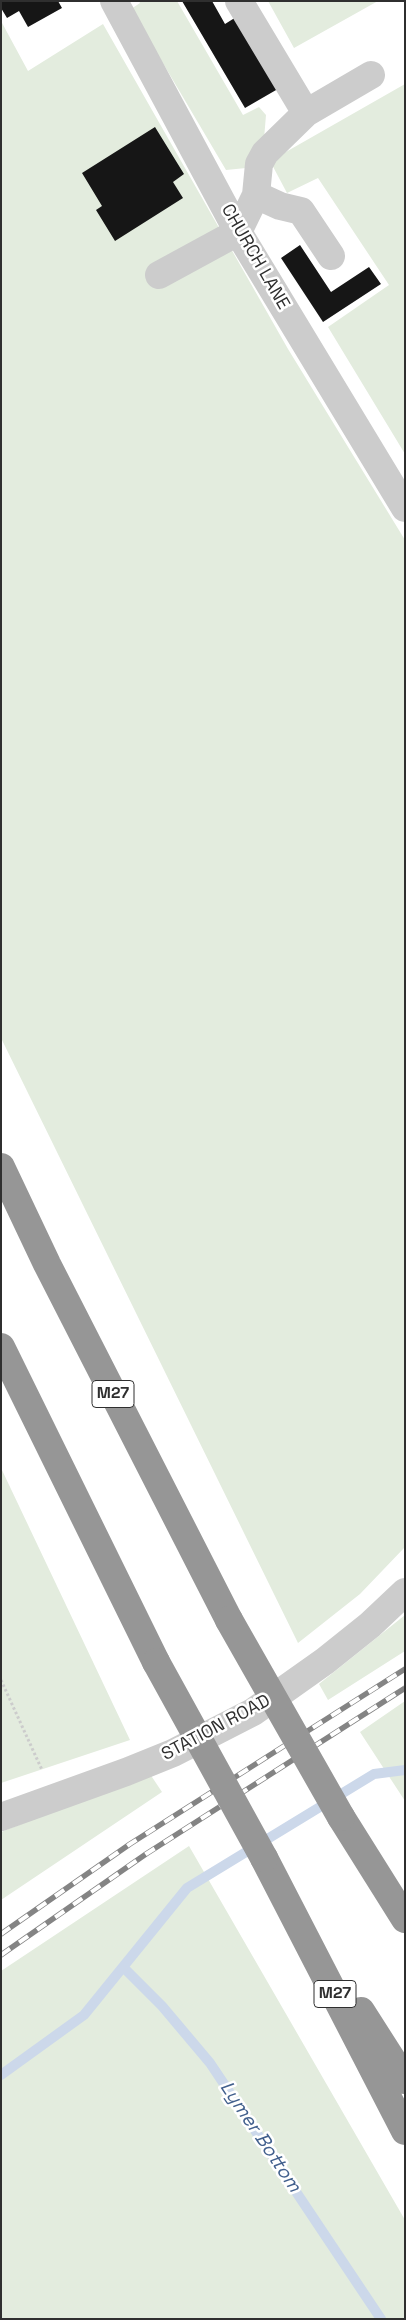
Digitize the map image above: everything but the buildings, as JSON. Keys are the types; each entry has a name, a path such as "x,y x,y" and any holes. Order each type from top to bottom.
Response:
{"highway":[{"name":"M27","path":"1,1167 46,1264 229,1620 341,1817 405,1919"},
{"name":"M27","path":"1,1347 156,1662 264,1858 405,2131"},
{"name":"M27","path":"341,1817 405,1901"},
{"name":"M27","path":"264,1858 405,2080"}],"street":[{"name":"CHURCH LANE","path":"114,1 238,232 405,508"},
{"path":"239,1 306,113"},
{"path":"158,275 238,232 256,195 259,164 265,153 306,113 371,75"},
{"path":"256,195 280,206 301,210 331,256"},
{"name":"STATION ROAD","path":"1,1817 173,1753 253,1712 325,1661 370,1625 405,1592"}],"path":[{"path":"1,1680 55,1798"}],"shaded area":[{"path":"139,1 177,1 243,115 259,107 266,115 264,139 246,168 226,170 131,9 140,3"},
{"path":"268,1 378,1 294,48"},
{"path":"1,21 28,71 103,24 288,349 405,540 405,1547 360,1594 298,1643 1,1038"},
{"path":"405,84 405,454 328,327 389,285 318,178 287,193 270,161"},
{"path":"1,1468 130,1740 1,1783"},
{"path":"405,1615 405,1651 328,1700 319,1684"},
{"path":"405,1701 405,1801 360,1732"},
{"path":"150,1774 162,1792 1,1900 1,1832"},
{"path":"189,1846 405,2220 405,2319 1,2319 1,1971"}],"waterway":[{"path":"1,2075 84,2015 187,1888 374,1774 405,1770"},
{"name":"Lymer Bottom","path":"123,1967 162,2006 210,2063 381,2319"}],"railway":[{"path":"1,1934 130,1844 405,1669"},
{"path":"1,1955 146,1854 405,1688"}]}
